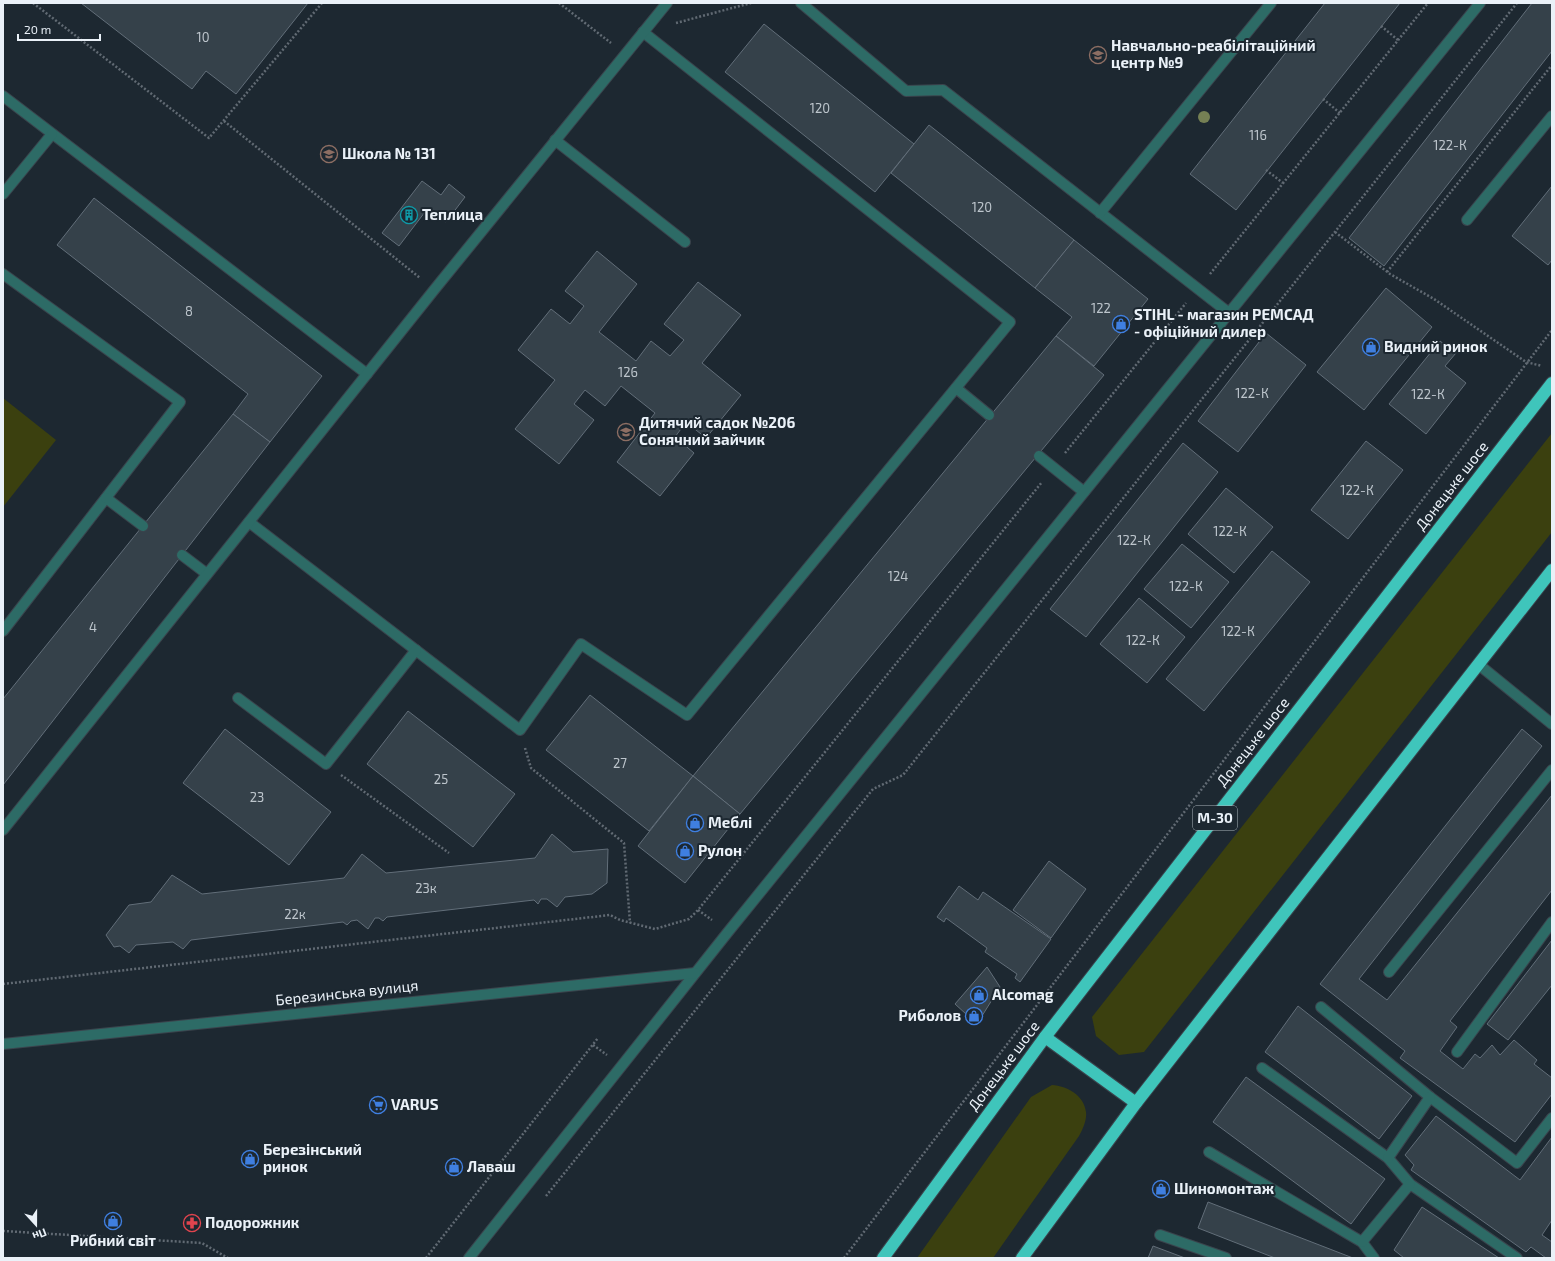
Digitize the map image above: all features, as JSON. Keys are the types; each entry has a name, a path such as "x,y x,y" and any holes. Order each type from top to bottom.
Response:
{"highway":[{"name":"Донецьке шосе","path":"883,1258 1045,1037 1552,383"},
{"path":"1022,1258 1136,1103 1552,570"},
{"path":"1045,1037 1136,1103"}],"street":[{"path":"3,830 434,290 667,3"},
{"path":"801,3 906,91 944,90 1229,313"},
{"path":"1100,213 1271,3"},
{"path":"469,1258 695,973 1480,3"},
{"path":"249,522 520,730 582,644 687,715 1010,322 643,32"},
{"path":"3,96 367,374"},
{"path":"1466,220 1552,116"},
{"path":"3,194 52,134"},
{"path":"555,140 684,242"},
{"path":"3,274 180,402 3,631"},
{"path":"956,388 989,415"},
{"path":"1040,456 1084,492"},
{"path":"106,498 143,526"},
{"path":"182,555 207,574"},
{"path":"238,698 326,764 416,650"},
{"path":"1478,664 1552,724"},
{"path":"1389,972 1552,770"},
{"path":"1457,1052 1552,922"},
{"name":"Березинська вулиця","path":"3,1044 695,973"},
{"path":"1321,1007 1430,1097 1516,1163 1552,1118"},
{"path":"1262,1068 1388,1158 1410,1184 1517,1258"},
{"path":"1388,1158 1430,1097"},
{"path":"1209,1152 1362,1242 1374,1258"},
{"path":"1362,1242 1410,1184"},
{"path":"1160,1235 1226,1258"}],"path":[{"path":"33,3 209,138 322,3"},
{"path":"559,3 602,36"},
{"path":"643,32 751,3"},
{"path":"3,984 610,915 620,920 655,929 689,919 698,910 1428,3"},
{"path":"544,1198 873,789 903,775 1517,3"},
{"path":"1381,26 1398,40"},
{"path":"1387,272 1552,65"},
{"path":"1323,99 1340,113"},
{"path":"224,121 434,290"},
{"path":"1266,170 1283,184"},
{"path":"1335,232 1387,272 1434,300 1526,362"},
{"path":"844,1258 1526,362 1552,330"},
{"path":"520,730 531,768 624,843 630,923"},
{"path":"326,764 449,852"},
{"path":"426,1258 598,1038"},
{"path":"3,1231 202,1243 228,1258"}],"green space":[{"path":"3,398 56,440 3,507"},
{"path":"1552,433 1552,532 1144,1052 1119,1055 1096,1036 1092,1017"},
{"path":"1052,1085 1063,1087 1074,1092 1082,1101 1085,1106 1086,1118 1082,1130 993,1258 917,1258 1031,1097"}],"building":[{"path":"81,3 308,3 236,94 206,71 192,89"},
{"path":"1325,3 1400,3 1236,210 1190,174"},
{"path":"1532,3 1552,3 1552,51 1384,266 1349,238"},
{"path":"764,24 914,144 875,192 725,72"},
{"path":"929,125 1074,240 1035,288 891,173"},
{"name":"Теплица","path":"422,181 441,195 449,184 465,197 446,222 428,208 399,246 382,233"},
{"path":"1552,186 1552,260 1548,265 1512,236"},
{"path":"94,198 322,376 270,442 233,414 248,394 57,245"},
{"path":"1074,240 1148,299 1094,366 1056,336 1072,317 1035,288"},
{"path":"597,251 637,284 599,332 636,361 651,341 670,356 684,340 664,324 698,282 741,315 702,363 741,395 706,438 686,422 675,437 694,453 660,496 617,462 655,413 621,386 605,406 585,390 574,404 594,420 559,464 515,429 555,380 518,350 551,309 570,324 584,306 565,291"},
{"path":"1386,288 1432,327 1364,410 1317,372"},
{"path":"1266,333 1306,365 1238,452 1198,421"},
{"path":"1056,336 1104,375 740,814 693,776"},
{"path":"1440,341 1456,353 1445,366 1466,383 1426,434 1389,404"},
{"path":"233,414 270,442 3,785 3,699"},
{"path":"1366,441 1403,470 1348,539 1311,510"},
{"path":"1183,443 1218,472 1086,637 1050,609"},
{"path":"1226,488 1273,527 1234,573 1188,534"},
{"path":"1182,544 1229,582 1191,628 1144,589"},
{"path":"1272,551 1310,582 1204,711 1166,679"},
{"path":"1139,598 1185,637 1147,683 1100,644"},
{"path":"590,695 693,776 649,831 546,750"},
{"path":"408,711 515,794 473,847 367,764"},
{"path":"225,729 331,812 289,865 183,783"},
{"path":"1522,729 1542,746 1359,979 1387,1000 1552,795 1552,890 1450,1021 1457,1027 1440,1051 1463,1069 1475,1054 1480,1058 1492,1045 1500,1055 1514,1040 1537,1060 1534,1064 1552,1078 1552,1094 1515,1142 1400,1058 1405,1051 1320,984"},
{"name":"Меблі","path":"693,776 740,814 685,883 638,846"},
{"path":"552,834 573,852 608,849 607,883 592,894 565,897 557,907 547,899 541,899 538,904 534,900 387,917 383,921 379,918 375,918 368,929 357,920 351,921 347,925 343,922 191,940 183,949 173,942 136,945 129,953 120,946 114,947 106,935 129,905 151,902 172,875 202,894 344,878 362,854 386,873 535,858"},
{"path":"1049,861 1086,889 1051,938 1013,910"},
{"path":"959,886 978,900 983,892 1051,939 1020,982 1015,978 1017,974 985,952 987,948 946,918 944,922 937,917"},
{"path":"1552,940 1552,985 1508,1040 1487,1024"},
{"name":"Alcomag","path":"987,967 1000,987 977,1024 955,1004"},
{"path":"1298,1006 1412,1096 1379,1139 1265,1052"},
{"path":"1246,1077 1385,1179 1351,1224 1213,1122"},
{"path":"1436,1116 1520,1180 1552,1137 1552,1220 1542,1235 1552,1242 1552,1258 1546,1258 1531,1247 1526,1252 1411,1170 1414,1165 1405,1155"},
{"path":"1208,1202 1353,1258 1275,1258 1198,1228"},
{"path":"1422,1207 1499,1258 1404,1258 1394,1250"},
{"path":"1153,1246 1185,1258 1148,1258"}],"place":[{"name":"Навчально-реабілітаційний центр №9","path":"1098,55"},
{"name":"Школа № 131","path":"329,154"},
{"name":"Теплица","path":"409,215"},
{"name":"STIHL - магазин РЕМСАД - офіційний дилер","path":"1121,324"},
{"name":"Видний ринок","path":"1371,347"},
{"name":"Дитячий садок №206 Сонячний зайчик","path":"626,432"},
{"name":"Меблі","path":"695,823"},
{"name":"Рулон","path":"685,851"},
{"name":"Alcomag","path":"979,995"},
{"name":"Риболов","path":"974,1016"},
{"name":"VARUS","path":"378,1105"},
{"name":"Березінський ринок","path":"250,1159"},
{"name":"Лаваш","path":"454,1167"},
{"name":"Шиномонтаж","path":"1161,1189"},
{"name":"Рибний світ","path":"113,1221"},
{"name":"Подорожник","path":"192,1223"}]}
